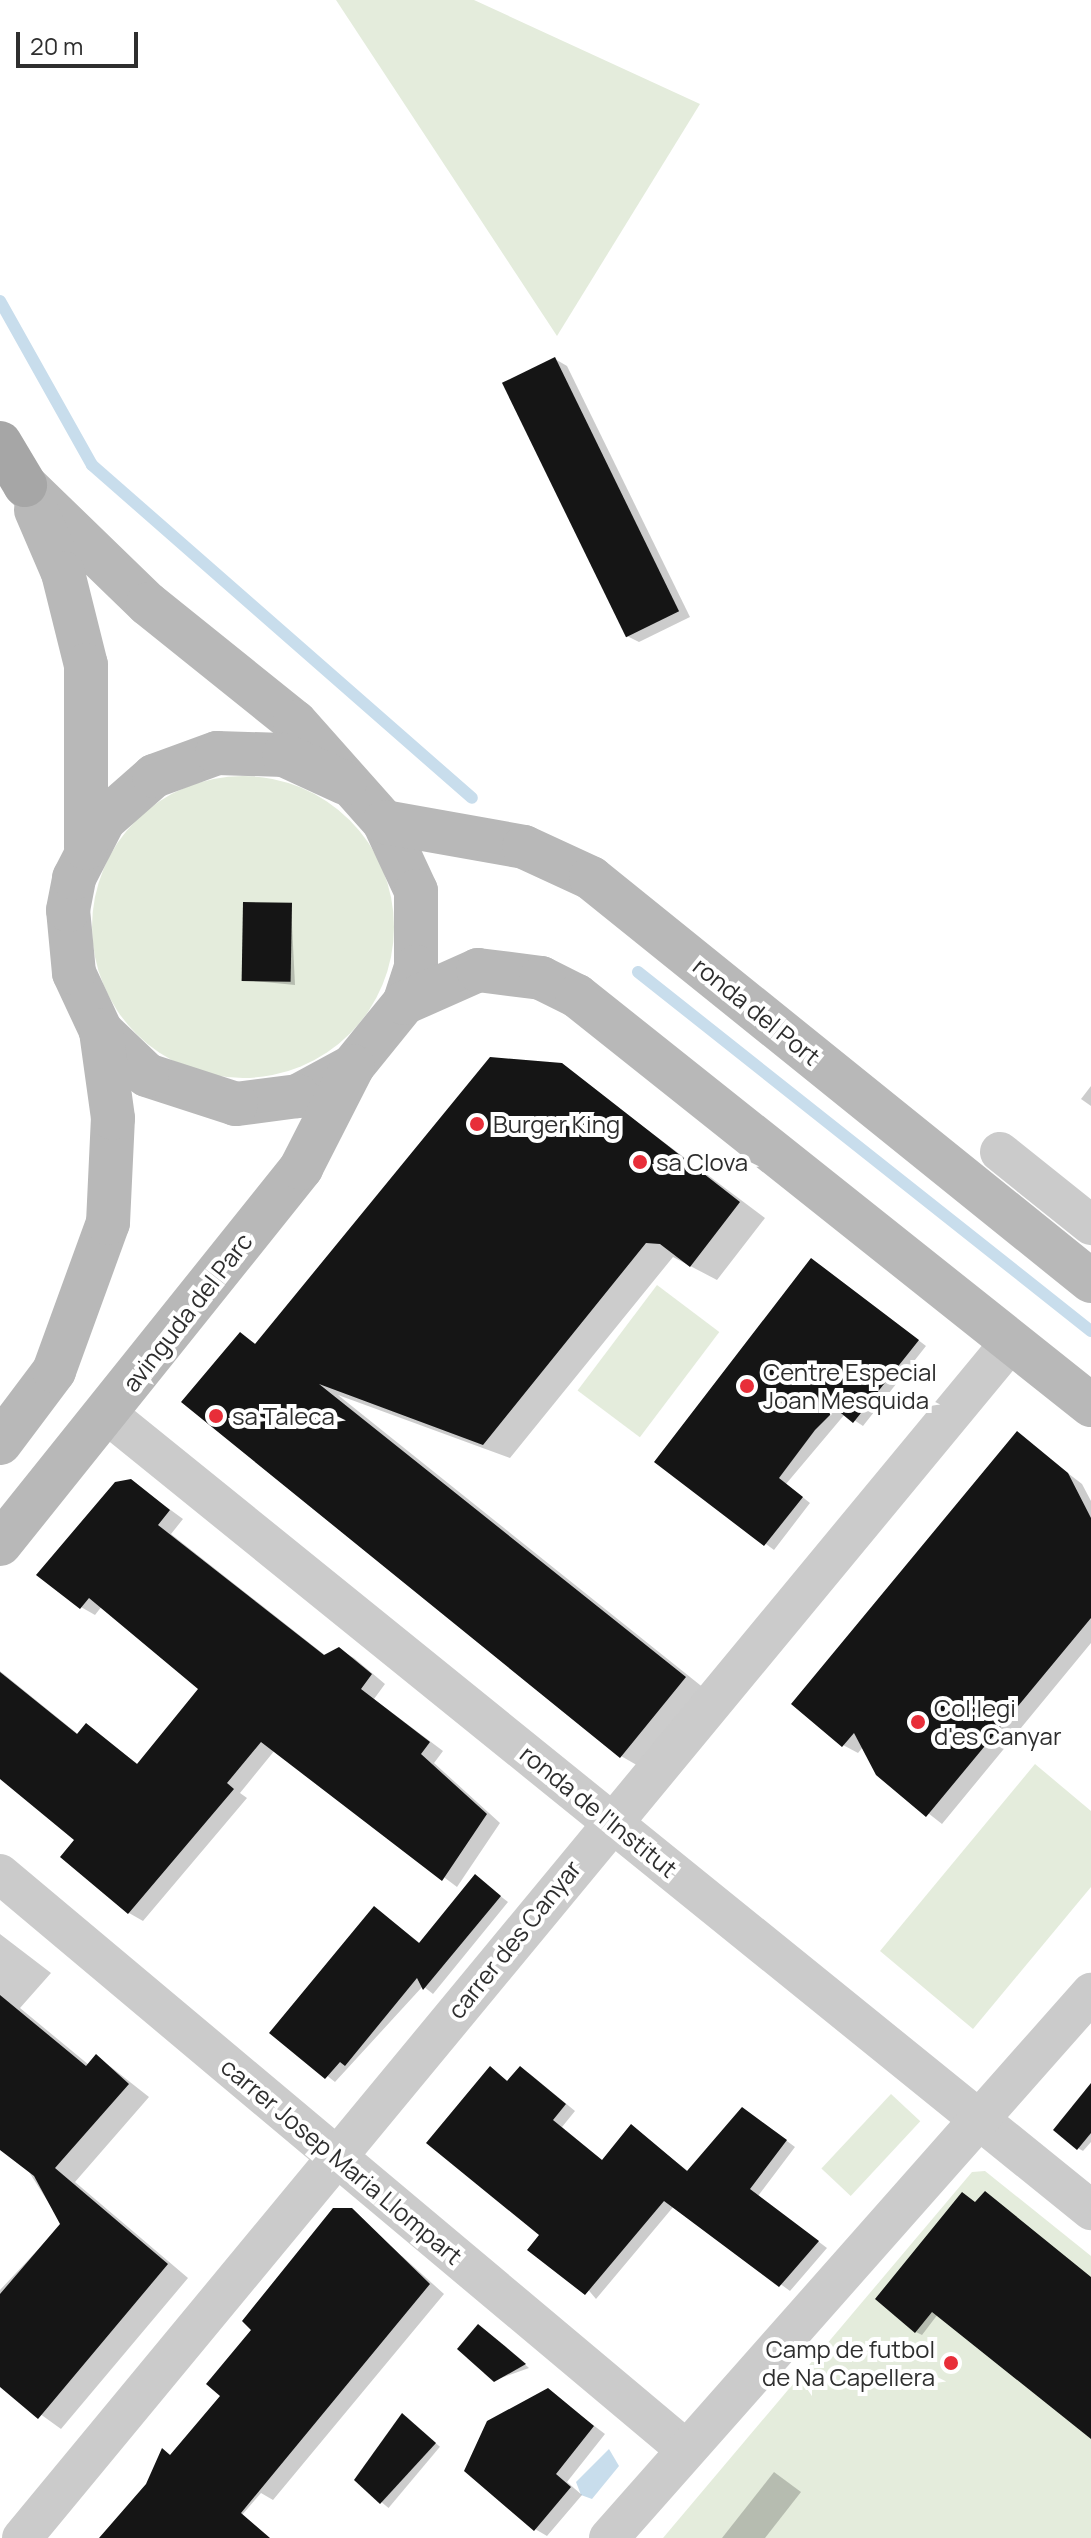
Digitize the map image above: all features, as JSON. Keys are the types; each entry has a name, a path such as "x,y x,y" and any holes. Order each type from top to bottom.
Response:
{"main road":[{"path":"0,443 25,485 63,573 86,665 86,848 68,910 68,942 74,973 101,1031 113,1118 108,1223 54,1371 0,1443"},
{"path":"25,485 126,584 295,722 345,783 384,822 416,891 416,967 404,1003 353,1066 298,1096 236,1104 161,1082 101,1031"},
{"path":"86,848 127,795 184,761 217,753 284,755 345,783"},
{"name":"ronda del Port","path":"384,822 524,847 591,878 1091,1281"},
{"path":"404,1003 478,970 541,978 577,996 1009,1344 1091,1405"},
{"name":"avinguda del Parc","path":"0,1544 301,1168 353,1066"}],"street":[{"path":"1000,1152 1091,1225"},
{"name":"carrer des Canyar","path":"22,2538 338,2157 610,1820 1009,1344"},
{"name":"ronda de l'Institut","path":"107,1414 1091,2210"},
{"name":"carrer Josep Maria Llompart","path":"0,1874 684,2448"},
{"path":"609,2538 684,2448 1091,1993"}],"green space":[{"path":"336,0 474,0 700,104 557,336"},
{"path":"243,776 272,779 301,787 327,801 350,820 369,843 383,869 391,898 394,927 391,956 383,985 369,1011 350,1034 327,1053 301,1067 272,1075 243,1078 214,1075 185,1067 159,1053 136,1034 117,1011 103,985 95,956 92,927 95,898 103,869 117,843 136,820 159,801 185,787 214,779"},
{"path":"657,1285 719,1332 640,1437 578,1390"},
{"path":"1035,1764 1091,1811 1091,1887 973,2029 880,1951"},
{"path":"891,2094 920,2121 851,2196 821,2169"},
{"name":"Camp de futbol de Na Capellera","path":"985,2171 1091,2256 1091,2538 663,2538 972,2172"}],"water":[{"path":"609,2449 619,2466 592,2499 581,2495 576,2482"}],"building":[{"path":"555,357 679,611 626,637 502,383"},
{"path":"243,902 292,903 291,982 242,981"},
{"path":"490,1057 562,1063 740,1202 690,1267 660,1244 646,1243 483,1445 319,1384 686,1677 620,1758 181,1402 240,1332 255,1344"},
{"path":"811,1258 919,1340 853,1423 836,1409 815,1430 779,1478 803,1497 764,1546 654,1462"},
{"path":"1017,1431 1068,1473 1091,1518 1091,1618 926,1817 876,1775 854,1733 842,1747 791,1704"},
{"path":"131,1479 170,1510 158,1525 324,1655 339,1647 372,1674 361,1689 430,1742 421,1754 487,1814 442,1881 261,1742 227,1783 234,1789 128,1914 60,1857 74,1840 0,1779 0,1672 77,1734 86,1723 137,1764 198,1689 89,1598 80,1609 36,1575 115,1482"},
{"path":"475,1874 501,1896 423,1990 417,1978 345,2066 340,2062 325,2079 269,2033 374,1906 419,1943"},
{"path":"0,1995 86,2066 96,2054 129,2084 55,2168 168,2264 38,2419 0,2387 0,2294 60,2224 34,2176 0,2150"},
{"path":"490,2066 507,2081 520,2066 566,2104 553,2120 602,2160 631,2124 687,2171 742,2107 787,2140 750,2189 819,2241 779,2287 664,2201 585,2295 527,2250 539,2235 426,2143"},
{"path":"1091,2083 1091,2133 1077,2150 1053,2130"},
{"path":"985,2191 1091,2277 1091,2439 932,2312 915,2333 875,2299 962,2192 975,2202"},
{"path":"333,2208 352,2208 430,2284 241,2513 270,2538 99,2538 146,2484 162,2448 170,2455 220,2396 206,2384 251,2330 242,2321"},
{"path":"478,2324 526,2364 494,2382 457,2349"},
{"path":"548,2388 594,2426 556,2474 571,2487 534,2531 464,2471 487,2421"},
{"path":"402,2413 436,2443 380,2504 354,2480"}],"waterway":[{"path":"0,301 92,465 472,798"},
{"path":"638,972 1091,1331"}],"place":[{"name":"Burger King","path":"477,1124"},
{"name":"sa Clova","path":"640,1162"},
{"name":"Centre Especial Joan Mesquida","path":"747,1386"},
{"name":"sa Taleca","path":"216,1416"},
{"name":"Col·legi d'es Canyar","path":"918,1722"},
{"name":"Camp de futbol de Na Capellera","path":"951,2363"}]}
